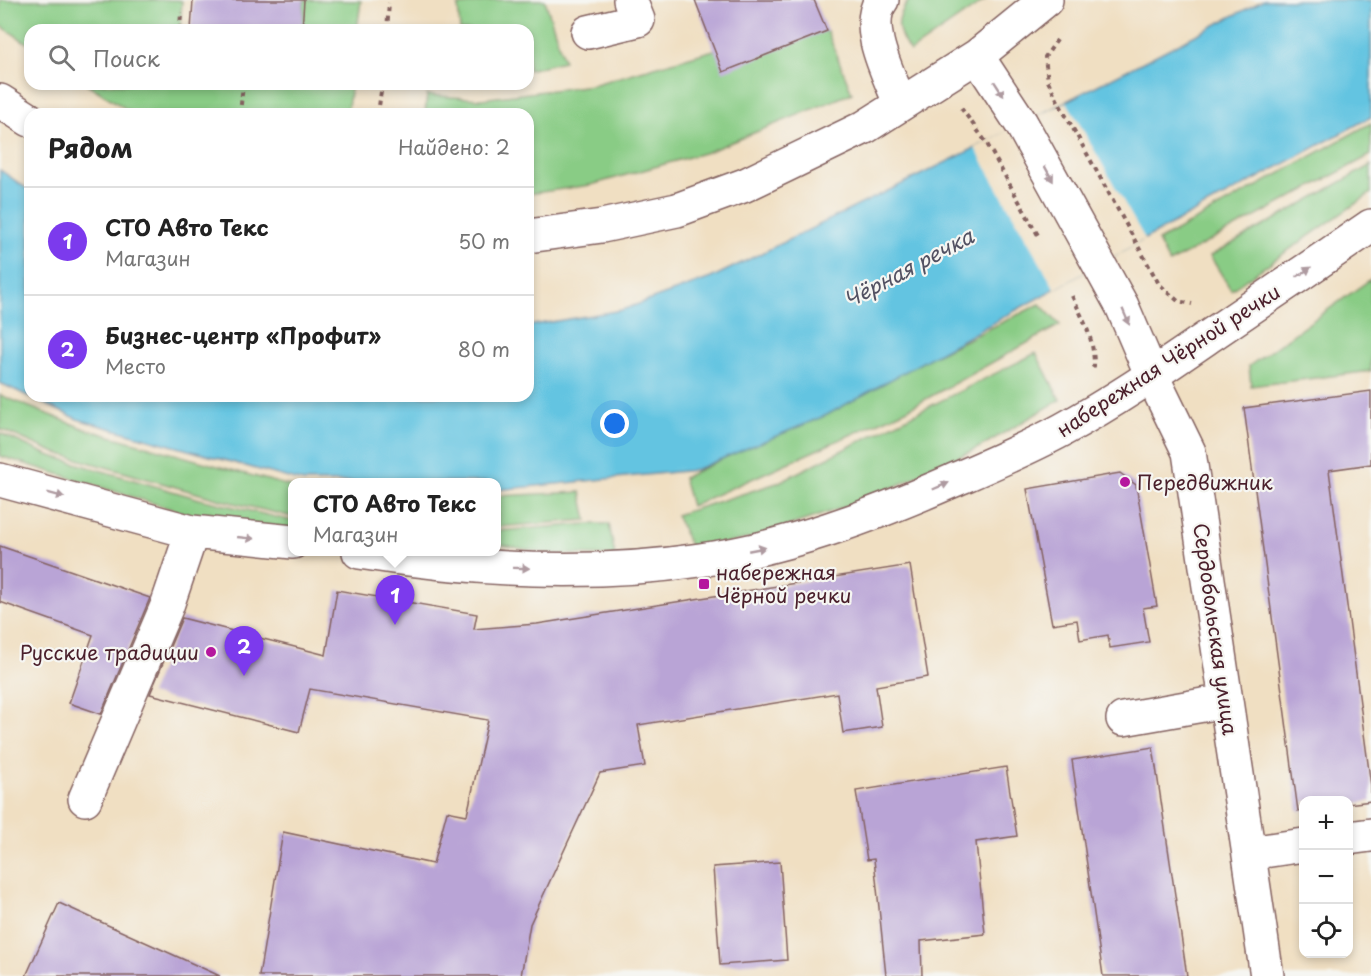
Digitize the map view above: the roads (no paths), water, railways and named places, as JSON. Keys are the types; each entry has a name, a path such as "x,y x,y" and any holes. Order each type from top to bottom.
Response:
{"street":[{"path":"588,32 638,20 630,0"},
{"path":"882,0 877,6 875,27 878,48 900,103"},
{"path":"534,236 602,226 677,210 745,184 865,127 977,56 1046,0"},
{"name":"Сердобольская улица","path":"977,56 1021,123 1122,306 1152,376 1189,452 1267,976"},
{"path":"0,101 24,116"},
{"name":"набережная Чёрной речки","path":"385,556 510,568 606,569 700,560 768,547 824,531 911,499 1063,430 1152,376 1371,226"},
{"path":"0,480 192,532 288,542"},
{"path":"85,799 167,606 192,532"},
{"path":"1123,720 1226,701"},
{"path":"1353,837 1371,835"},
{"path":"1249,853 1299,846"}],"water":[{"name":"Чёрная речка","path":"1264,0 1371,0 1371,117 1137,243 827,415 695,470 501,490 501,478 289,478 77,419 41,402 534,402 534,325 622,310 711,278 975,148"},
{"path":"0,170 24,187 24,394 0,383"}],"place":[{"name":"Передвижник","path":"1125,482"},
{"name":"набережная Чёрной речки","path":"704,584"},
{"name":"СТО Авто Текс","path":"395,625"},
{"name":"Русские традиции","path":"211,652"},
{"name":"Бизнес-центр «Профит»","path":"244,676"}]}
